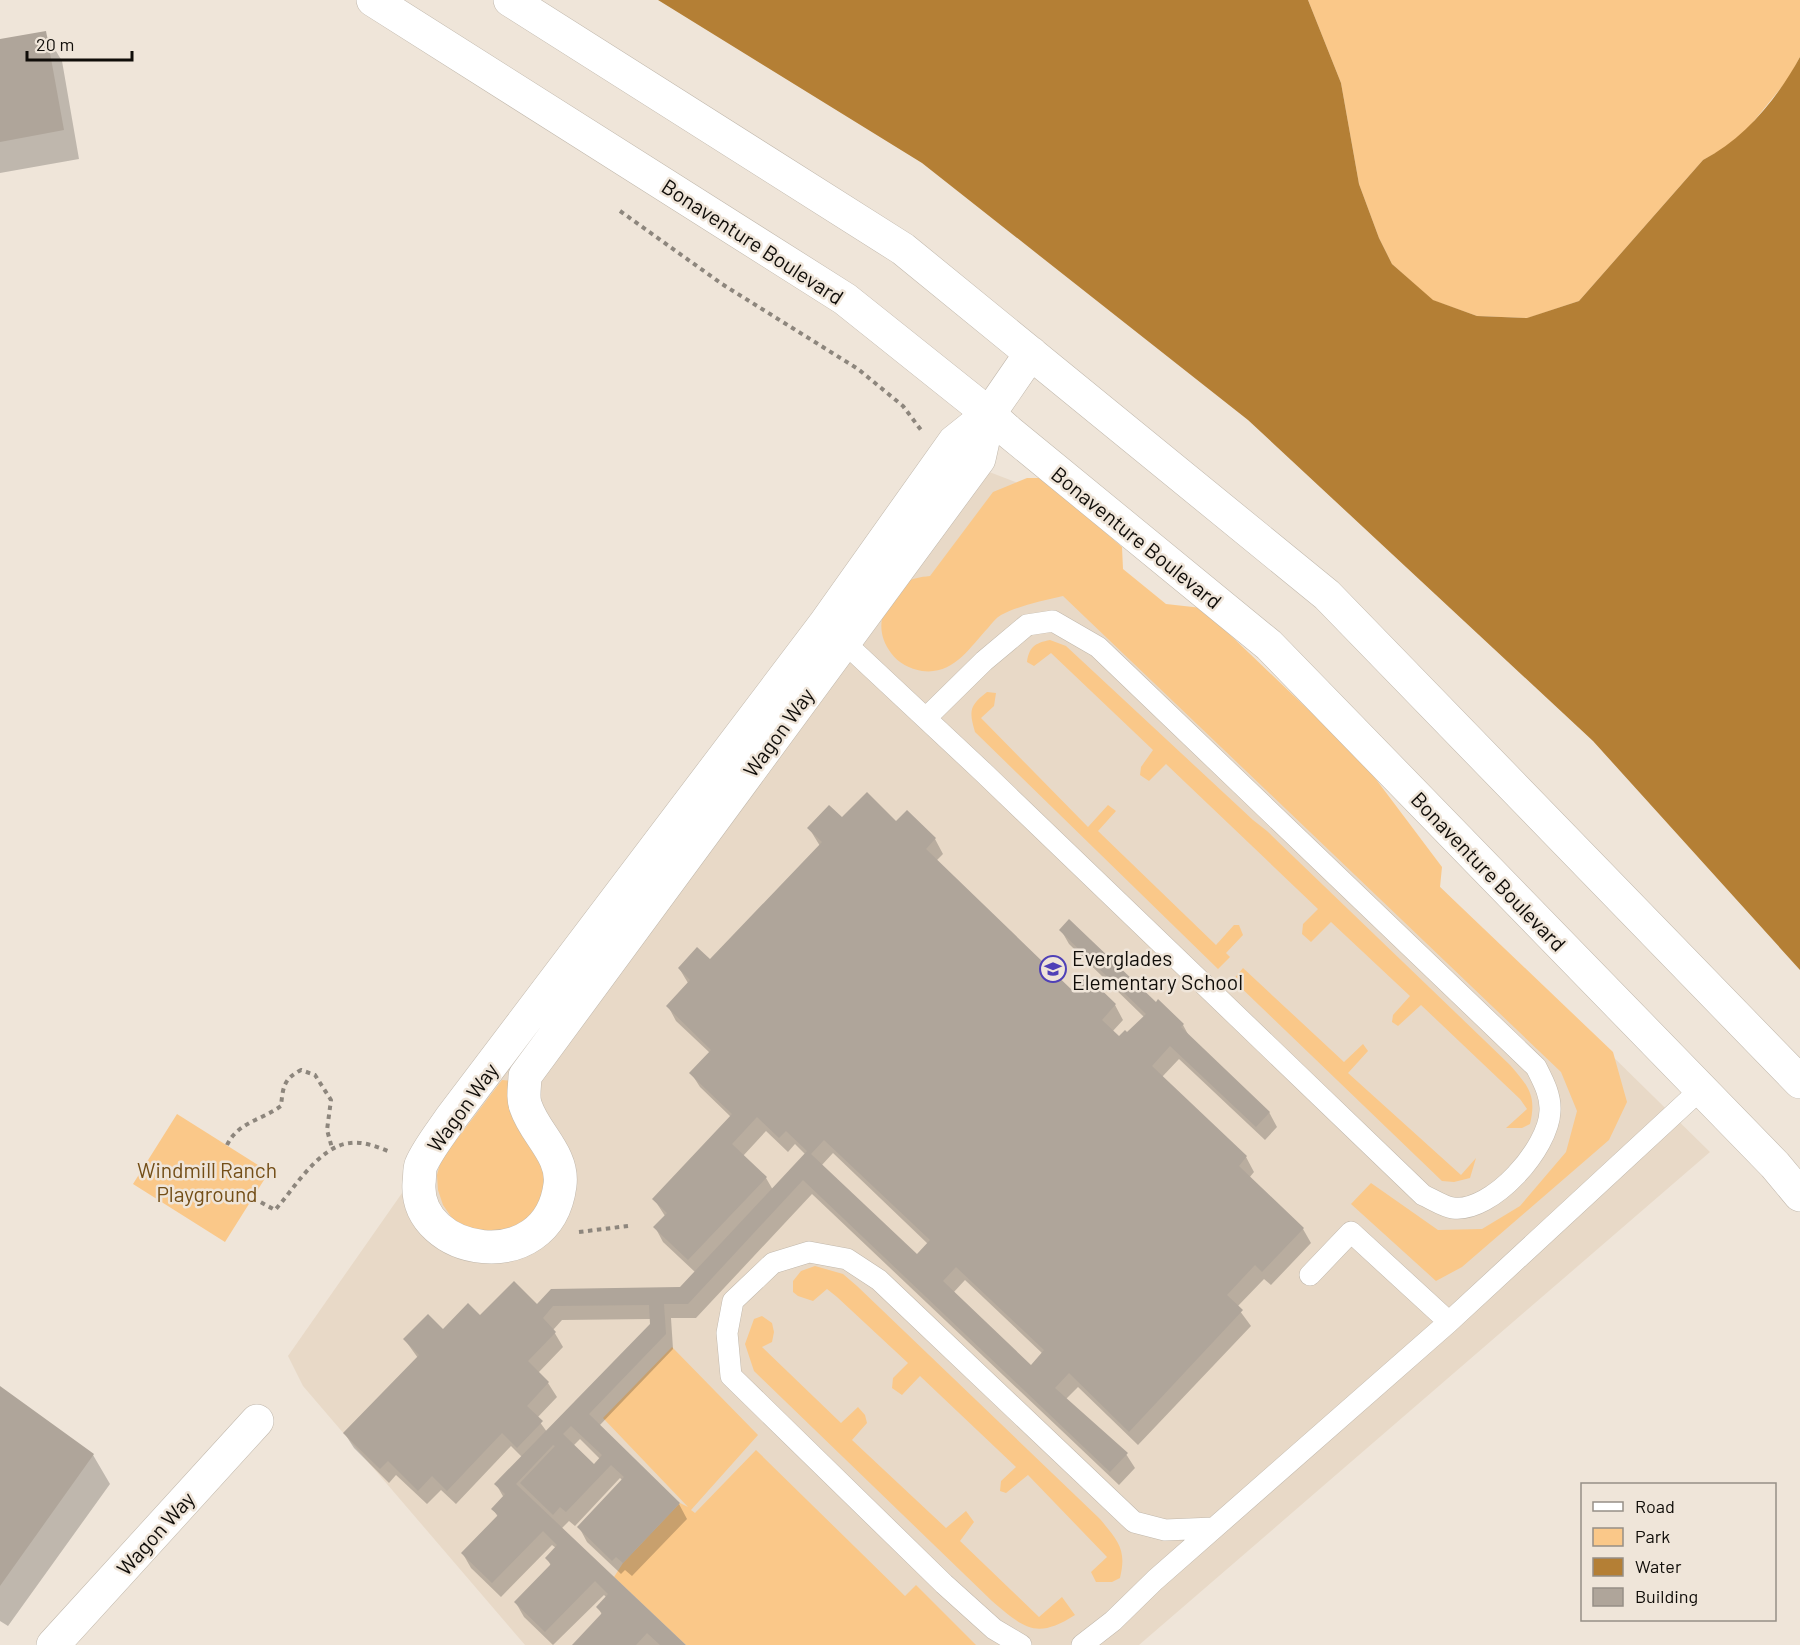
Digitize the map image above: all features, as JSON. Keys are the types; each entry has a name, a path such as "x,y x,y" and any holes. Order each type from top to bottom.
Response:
{"main road":[{"name":"Bonaventure Boulevard","path":"373,0 845,299 989,414 1269,645 1775,1165 1800,1195"},
{"path":"510,0 903,249 1327,595 1800,1082"},
{"name":"Wagon Way","path":"989,414 979,459 525,1076 524,1104 532,1124 548,1143 558,1162 561,1184 554,1210 540,1229 519,1243 497,1248 469,1245 444,1232 429,1218 419,1193 421,1166 451,1118 824,625 954,442 989,414 1031,353"},
{"name":"Wagon Way","path":"53,1645 257,1421"}],"lane":[{"path":"844,642 1424,1195 1453,1208 1478,1205 1509,1183 1540,1144 1550,1112 1546,1086 1536,1067 1098,647 1053,621 1027,625 984,661 926,718"},
{"path":"1082,1645 1113,1621 1155,1580 1449,1322 1701,1089"},
{"path":"1311,1275 1352,1232 1449,1322"},
{"path":"1021,1645 994,1629 944,1584 730,1376 727,1333 733,1300 773,1263 809,1252 846,1259 879,1280 1134,1522 1165,1530 1214,1528"}],"path":[{"path":"620,211 722,284 858,369 903,406 922,431"},
{"path":"227,1145 231,1136 246,1124 271,1114 281,1106 286,1082 290,1076 301,1070 315,1076 331,1100 327,1130 332,1149"},
{"path":"253,1198 275,1210 303,1176 332,1149 349,1143 369,1145 395,1155"},
{"path":"573,1233 628,1226"}],"shaded area":[{"name":"Everglades Elementary School","path":"945,455 1036,490 1710,1152 1139,1645 525,1645 303,1386 288,1356 486,1073 525,1051"}],"green space":[{"path":"1308,0 1800,0 1800,57 1788,79 1746,131 1723,149 1703,160 1579,301 1528,318 1477,316 1432,300 1392,264 1379,238 1359,184 1341,83"},
{"path":"1027,478 1043,478 1122,547 1123,569 1166,604 1202,608 1363,762 1442,867 1440,887 1613,1052 1627,1102 1609,1140 1462,1267 1436,1281 1351,1204 1371,1183 1438,1230 1482,1229 1520,1206 1566,1152 1577,1111 1561,1072 1063,596 1023,606 1001,615 960,659 943,669 922,671 905,665 894,657 883,639 881,625 884,611 898,590 910,580 930,576 993,492"},
{"path":"1050,640 1066,646 1267,831 1510,1065 1529,1092 1532,1106 1530,1124 1522,1128 1506,1128 1527,1109 1520,1099 1421,1005 1398,1026 1392,1022 1393,1015 1410,996 1331,922 1311,942 1302,934 1303,924 1318,909 1166,764 1149,781 1140,775 1141,767 1153,750 1051,653 1034,666 1027,662 1034,646"},
{"path":"987,692 996,693 994,706 981,718 1088,827 1108,805 1116,811 1098,831 1216,945 1234,925 1239,925 1243,935 1226,953 1230,957 1218,969 975,732 972,709"},
{"path":"1243,968 1344,1062 1363,1044 1368,1051 1348,1073 1461,1175 1476,1158 1470,1178 1454,1182 1442,1181 1233,980"},
{"path":"502,1080 512,1081 542,1156 546,1190 528,1220 498,1234 464,1227 452,1218 443,1205 438,1190 437,1175 441,1160"},
{"name":"Windmill Ranch Playground","path":"177,1114 269,1172 225,1242 133,1184"},
{"path":"815,1266 843,1274 857,1286 1100,1519 1119,1546 1122,1560 1120,1578 1112,1582 1096,1582 1091,1572 1107,1557 1028,1475 1006,1493 1000,1491 1001,1481 1016,1467 920,1376 902,1395 892,1388 893,1378 908,1363 837,1297 827,1289 813,1301 793,1292 793,1281 801,1271"},
{"path":"762,1316 772,1323 774,1332 772,1342 762,1347 841,1423 858,1407 865,1415 867,1423 852,1440 946,1528 966,1511 974,1522 960,1541 1039,1617 1062,1597 1075,1615 1050,1627 1031,1628 1013,1618 992,1601 754,1371 745,1344 754,1319"},
{"path":"672,1347 758,1435 691,1510 695,1513 756,1450 905,1596 916,1585 976,1645 686,1645 614,1577 623,1563 680,1503 688,1507 603,1418"}],"water":[{"path":"658,0 1308,0 1341,83 1359,184 1379,238 1392,264 1433,300 1477,316 1527,318 1579,301 1703,160 1733,141 1759,116 1781,88 1800,57 1800,970 1593,741 1248,420 922,163"}],"building":[{"path":"46,31 64,130 0,142 0,39"},
{"path":"867,792 896,821 907,810 936,838 926,849 1073,991 1087,976 1116,1004 1102,1020 1119,1036 1125,1030 1127,1032 1146,1014 1059,930 1069,919 1156,1002 1158,999 1184,1024 1181,1027 1270,1112 1256,1127 1170,1046 1152,1066 1247,1156 1239,1166 1304,1228 1262,1272 1255,1265 1227,1295 1243,1310 1129,1432 1069,1373 1055,1388 1128,1453 1110,1472 803,1180 688,1304 664,1304 666,1334 589,1414 680,1503 623,1563 616,1557 612,1561 577,1527 624,1477 611,1465 566,1512 560,1507 553,1515 520,1483 555,1446 553,1445 516,1484 686,1645 660,1645 647,1633 636,1645 572,1645 602,1613 596,1607 608,1594 595,1581 545,1632 514,1602 551,1564 545,1558 557,1545 543,1531 492,1583 461,1553 498,1515 491,1509 505,1494 494,1484 650,1324 649,1305 553,1306 543,1318 556,1332 528,1361 549,1382 527,1406 543,1421 517,1448 502,1433 447,1491 432,1476 418,1491 388,1461 380,1469 343,1433 419,1355 403,1339 428,1314 443,1329 468,1303 480,1315 514,1281 537,1304 551,1289 680,1287 807,1151 786,1131 779,1138 757,1117 732,1144 767,1177 688,1260 653,1227 667,1213 652,1199 732,1114 689,1073 711,1050 666,1006 690,980 678,968 697,947 710,959 822,842 807,828 829,805 842,817","holes":["824,1140 930,1240 917,1254 811,1154","956,1267 1044,1350 1031,1365 943,1281","571,1426 602,1455 594,1464 563,1434"]},
{"path":"0,1386 94,1454 0,1586"}],"place":[{"name":"Everglades Elementary School","path":"1053,969"}]}
